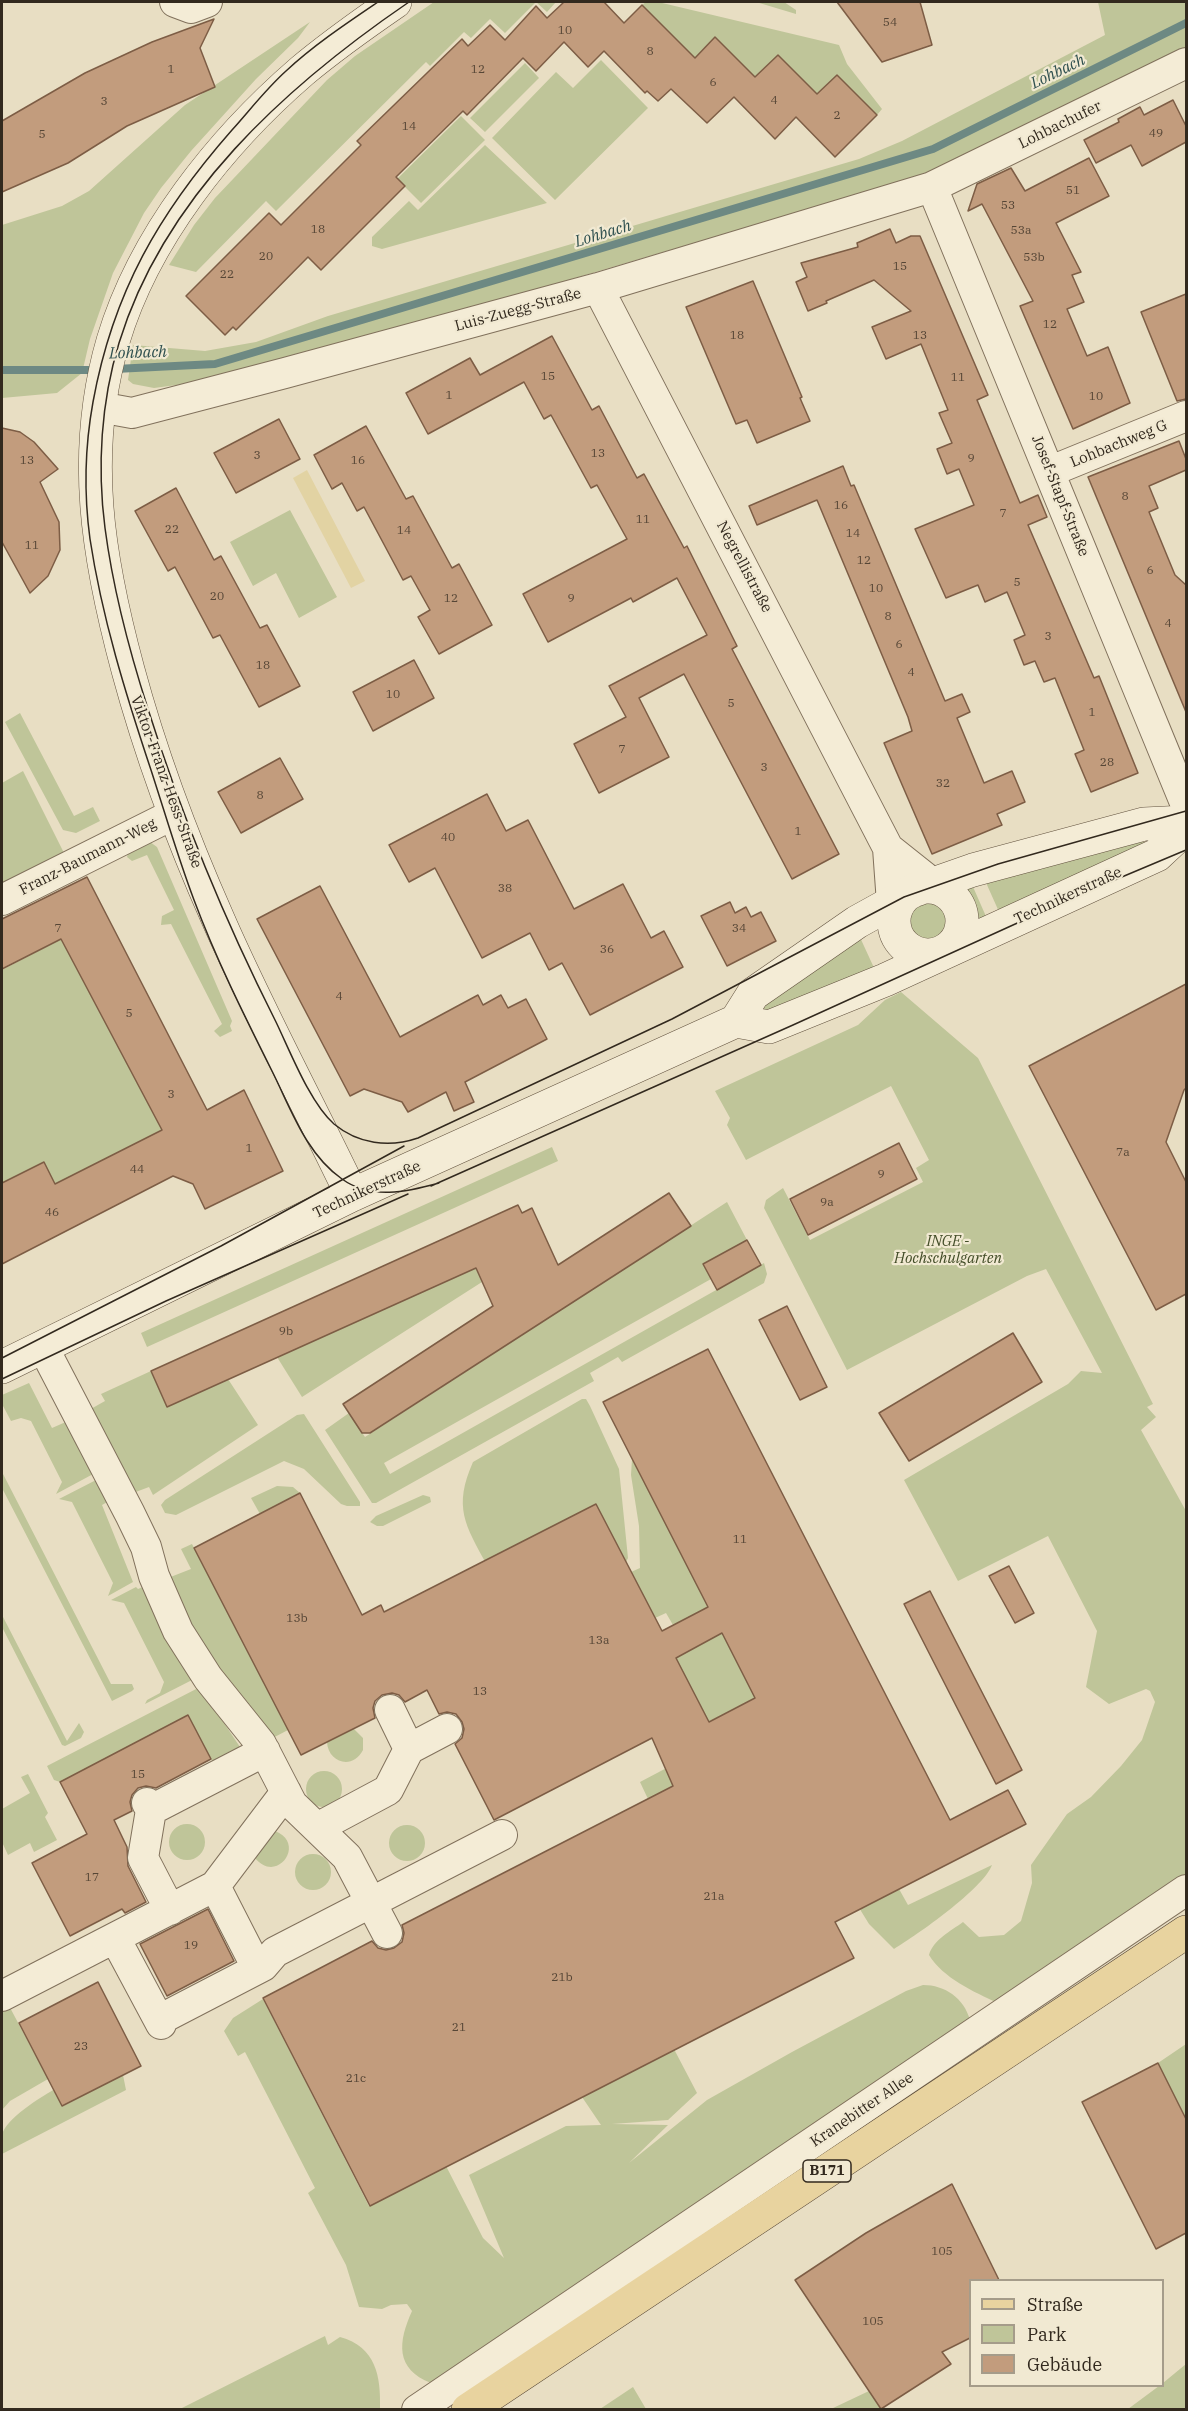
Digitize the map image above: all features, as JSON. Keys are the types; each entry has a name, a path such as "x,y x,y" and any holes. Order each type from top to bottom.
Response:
{"main road":[{"name":"Kranebitter Allee","path":"468,2409 1186,1932"}],"street":[{"path":"175,2 191,8 207,2"},
{"name":"Viktor-Franz-Hess-Straße","path":"352,1195 219,921 174,814 134,691 101,556 94,480 102,392 113,342 136,282 159,238 212,165 280,92 300,73 395,2"},
{"name":"Lohbachufer","path":"932,187 1186,63"},
{"name":"Luis-Zuegg-Straße","path":"102,392 132,413 598,288 932,187"},
{"name":"Josef-Stapf-Straße","path":"932,187 1051,471 1186,806"},
{"name":"Negrellistraße","path":"598,288 914,897"},
{"name":"Lohbachweg G","path":"1051,471 1186,416"},
{"name":"Franz-Baumann-Weg","path":"2,900 174,814"},
{"path":"736,1021 753,994 857,922 914,897 1144,824 1186,822"},
{"name":"Technikerstraße","path":"2,1367 352,1195 736,1021 769,1027 885,980 942,952 1000,928 1157,855 1186,828"},
{"name":"Negrellistraße","path":"888,848 914,897"},
{"name":"Technikerstraße","path":"947,893 961,910 963,921 961,932 956,941 942,952 926,955 916,953 906,947 895,929 914,897 947,893"},
{"path":"43,1347 102,1473 146,1547 154,1576 178,1631 208,1678 265,1751 292,1804 347,1857 387,1933"},
{"path":"390,1710 410,1749"},
{"path":"317,1828 388,1790 410,1749 447,1729"},
{"path":"170,1910 139,1860 149,1806 265,1751"},
{"path":"2,1996 215,1886 286,1792"},
{"path":"115,1938 160,2022 265,1964 275,1952 502,1835"},
{"path":"215,1886 257,1968"},
{"name":"Kranebitter Allee","path":"417,2409 1186,1890"}],"green space":[{"path":"434,2 536,2 505,33 490,19 471,38 464,32 430,66 426,62 276,211 266,201 196,272 169,265 194,225 215,198 327,80 355,56"},
{"path":"536,2 556,2 547,12"},
{"path":"646,2 658,2 839,45 847,64 882,109 877,115 837,75 817,94 778,55 755,77 715,38 695,58 642,5"},
{"path":"756,2 784,2 796,10 796,14"},
{"path":"1098,2 1186,2 1186,63 1010,150 307,357 184,384 154,388 133,384 128,380 133,345 205,351 256,342 328,316 859,159 902,141 1105,35"},
{"path":"310,22 298,38 256,79 191,151 144,213 113,273 90,339 82,373 57,393 2,398 2,225 62,206 89,191 185,105"},
{"path":"601,60 648,108 555,200 492,138 556,72 573,88"},
{"path":"525,63 539,78 485,132 470,118"},
{"path":"461,116 485,140 421,203 397,179"},
{"path":"485,145 547,203 382,249 372,246 372,237 409,201 418,210"},
{"path":"290,510 337,597 299,618 276,573 253,586 230,542"},
{"path":"20,713 74,816 93,807 100,821 76,833 63,830 5,722"},
{"path":"23,771 66,857 2,891 2,783"},
{"path":"1139,831 1145,845 1000,914 983,876"},
{"path":"150,842 157,847 232,1021 230,1026 232,1031 220,1037 214,1031 222,1024 171,924 161,925 162,916 174,910 147,855 132,861 127,857 128,853"},
{"path":"970,880 988,921 973,926 972,904 961,883"},
{"path":"928,900 942,906 948,920 942,934 928,940 914,934 908,920 914,906"},
{"path":"858,933 875,970 768,1013 757,1004"},
{"path":"61,939 162,1130 55,1184 44,1162 2,1183 2,970"},
{"name":"INGE - Hochschulgarten","path":"901,992 978,1058 1153,1404 1147,1407 1156,1417 1141,1430 1186,1511 1186,1881 998,2003 969,1989 942,1971 929,1955 931,1950 943,1936 963,1922 979,1937 1004,1935 1021,1921 1032,1883 1031,1865 1067,1814 1091,1797 1142,1740 1155,1702 1150,1691 1146,1689 1109,1704 1086,1687 1097,1631 1048,1536 958,1581 904,1480 1068,1384 1081,1371 1102,1373 1046,1269 1027,1276 847,1370 764,1208 766,1200 783,1188 810,1240 923,1182 916,1168 929,1160 891,1086 746,1160 727,1125 730,1118 715,1091 858,1025 885,1000"},
{"path":"552,1147 558,1161 147,1347 141,1333"},
{"path":"727,1202 747,1240 704,1264 711,1279 384,1463 390,1474 764,1263 767,1274 764,1283 622,1362 618,1357 590,1373 594,1381 376,1503 372,1503 325,1430 349,1413 365,1437"},
{"path":"476,1268 482,1282 302,1397 277,1357"},
{"path":"151,1371 167,1407 228,1379 258,1425 153,1495 149,1487 133,1493 89,1410 105,1401 101,1394"},
{"path":"29,1383 52,1428 68,1421 95,1473 56,1494 62,1482 31,1421 21,1418 11,1421 2,1404 2,1395"},
{"path":"582,1399 586,1399 590,1406 619,1469 628,1558 626,1562 596,1504 489,1559 487,1565 464,1515 464,1491 473,1462"},
{"path":"304,1414 360,1502 360,1506 341,1504 304,1469 284,1461 176,1515 165,1513 161,1505 165,1500 297,1415"},
{"path":"632,1459 716,1621 673,1625 666,1613 655,1618 631,1572 640,1568 639,1526 631,1475"},
{"path":"2,1472 111,1684 132,1684 134,1689 132,1691 112,1701 2,1488"},
{"path":"98,1479 109,1501 102,1505 133,1582 108,1596 113,1583 72,1502 59,1499"},
{"path":"277,1486 293,1487 300,1493 260,1514 251,1498"},
{"path":"423,1495 430,1497 431,1502 383,1526 370,1522 376,1516"},
{"path":"192,1544 288,1730 265,1742 186,1622 168,1578 191,1569 181,1549"},
{"path":"145,1586 194,1679 145,1704 147,1700 160,1693 164,1682 124,1603 111,1600 136,1587 138,1589"},
{"path":"2,1615 67,1741 79,1723 84,1732 81,1738 65,1746 62,1745 2,1627"},
{"path":"722,1633 755,1698 667,1743 675,1658"},
{"path":"200,1687 244,1753 216,1768 188,1716 60,1782 54,1780 47,1766"},
{"path":"353,1728 363,1738 363,1750 359,1756 347,1762 336,1759 328,1749 327,1742"},
{"path":"773,1734 862,1908 899,1889 908,1905 992,1865 986,1875 948,1911 894,1949 869,1924 861,1911 771,1735"},
{"path":"758,1742 648,1799 640,1782 676,1763"},
{"path":"324,1771 337,1776 342,1789 337,1802 324,1807 311,1802 306,1789 311,1776"},
{"path":"28,1774 48,1813 45,1817 57,1840 34,1852 30,1843 8,1855 2,1842 2,1809 30,1793 21,1777"},
{"path":"187,1824 200,1829 205,1842 200,1855 187,1860 174,1855 169,1842 174,1829"},
{"path":"407,1825 420,1830 425,1843 420,1856 407,1861 394,1856 389,1843 394,1830"},
{"path":"275,1831 284,1837 289,1852 285,1859 272,1867 263,1865 255,1858"},
{"path":"313,1854 326,1859 331,1872 326,1885 313,1890 300,1885 295,1872 300,1859"},
{"path":"923,1985 939,1987 953,1994 963,2005 970,2020 431,2383 419,2377 405,2362 402,2344 412,2311 407,2304 391,2305 382,2309 359,2307 346,2265 308,2193 315,2188 245,2052 238,2056 224,2031 233,2018 263,1999 369,2206 446,2166 483,2238 504,2258 469,2175 566,2126 601,2125 582,2097 654,2011 697,2093 668,2120 612,2124 668,2125 629,2163 707,2100 906,1991"},
{"path":"7,2002 48,2079 10,2101 2,2110 2,2005"},
{"path":"1186,2044 1186,2119 1158,2063"},
{"path":"123,2075 126,2090 2,2154 1,2139 5,2129 16,2115 40,2098 53,2090 63,2106"},
{"path":"325,2336 328,2345 340,2337 362,2348 369,2355 377,2374 380,2409 180,2409"},
{"path":"1186,2364 1186,2409 1128,2409 1158,2387 1164,2387 1164,2382"},
{"path":"633,2387 646,2409 600,2409"},
{"path":"869,2391 881,2409 831,2409"}],"sand":[{"path":"307,470 365,581 351,588 293,478"}],"building":[{"path":"564,2 604,2 624,23 642,5 695,58 715,37 755,77 778,55 817,94 837,75 877,115 835,157 796,117 775,139 734,97 707,123 671,89 658,101 647,91 645,93 604,51 588,67 564,42 536,71 523,58 467,115 463,111 396,177 405,186 321,270 308,257 236,330 233,327 225,335 186,296 269,213 281,225 361,145 357,141 462,39 468,46 490,25 505,40 536,6 547,18"},
{"path":"837,2 920,2 932,45 882,62"},
{"path":"214,19 200,48 215,87 127,126 68,163 2,192 2,121 85,73 152,42"},
{"path":"1173,100 1186,126 1186,142 1142,166 1131,145 1096,163 1084,140 1119,122 1118,119 1140,107 1144,115"},
{"path":"1089,158 1109,196 1056,223 1081,272 1072,275 1084,302 1067,309 1087,356 1108,347 1130,403 1073,429 1020,306 1033,301 982,204 968,211 977,184 1011,168 1025,191"},
{"path":"890,229 896,243 911,236 920,236 988,395 977,400 1020,503 1038,495 1047,517 1028,525 1094,678 1099,676 1138,773 1091,792 1075,754 1084,750 1055,678 1044,682 1035,661 1024,665 1014,640 1025,635 1007,592 985,602 978,585 946,598 915,529 974,505 959,469 947,474 937,449 952,443 939,413 948,410 921,344 886,359 872,327 911,311 874,280 808,311 796,282 807,277 801,263 858,247 857,243"},
{"path":"753,281 810,421 757,443 747,420 736,424 686,307"},
{"path":"1186,294 1186,399 1177,401 1141,312"},
{"path":"552,336 592,410 599,406 637,478 644,474 684,548 687,546 737,646 732,649 839,854 792,879 684,674 639,698 669,757 599,793 574,744 626,717 609,686 707,635 677,578 633,602 631,598 548,642 523,594 627,539 597,485 591,488 551,415 544,419 524,382 428,434 406,393 470,358 480,375"},
{"path":"279,419 300,459 236,493 214,453"},
{"path":"366,426 406,499 413,496 452,568 459,564 492,625 439,654 418,617 430,610 411,576 403,580 364,507 357,511 342,483 332,489 314,455"},
{"path":"2,428 20,432 34,442 58,469 40,482 59,522 60,550 48,576 30,593 2,542"},
{"path":"1179,441 1186,459 1186,470 1149,486 1158,508 1149,512 1175,575 1186,585 1186,712 1088,477"},
{"path":"843,466 851,486 854,485 945,701 962,694 970,712 957,718 984,783 1012,771 1025,802 997,814 1002,825 932,854 884,743 912,731 908,717 817,500 757,525 749,506"},
{"path":"176,488 214,560 221,556 260,628 267,625 300,686 259,707 220,635 213,638 175,567 168,571 135,511"},
{"path":"414,660 434,698 373,731 353,692"},
{"path":"280,758 303,799 241,833 218,792"},
{"path":"487,794 506,831 528,820 574,909 623,884 651,938 664,931 683,967 590,1015 562,963 549,970 530,933 482,958 435,868 409,882 389,845"},
{"path":"87,877 207,1110 244,1090 283,1171 205,1209 193,1184 173,1176 2,1264 2,1183 44,1162 55,1184 162,1130 61,939 2,969 2,919"},
{"path":"320,886 400,1037 478,995 483,1005 501,995 508,1008 526,999 547,1039 465,1082 474,1102 454,1111 446,1092 408,1112 402,1102 364,1089 350,1096 257,919"},
{"path":"730,902 735,913 746,907 751,917 761,912 776,941 727,966 701,916"},
{"path":"1186,984 1186,1088 1166,1142 1186,1182 1186,1294 1156,1310 1029,1066"},
{"path":"899,1143 917,1179 808,1235 790,1199"},
{"path":"669,1193 691,1226 370,1433 362,1433 343,1404 493,1306 476,1268 167,1407 151,1371 518,1205 522,1213 532,1208 558,1265"},
{"path":"747,1240 761,1265 717,1290 703,1264"},
{"path":"787,1306 827,1387 800,1400 759,1320"},
{"path":"1013,1333 1042,1382 909,1461 879,1413"},
{"path":"708,1349 950,1820 1008,1790 1026,1824 835,1922 854,1958 370,2206 263,1998 372,1941 378,1948 386,1950 394,1948 402,1942 404,1933 402,1925 673,1786 652,1738 494,1820 455,1744 462,1738 464,1729 462,1722 456,1714 447,1712 439,1714 427,1690 405,1702 399,1695 392,1693 382,1695 375,1701 373,1708 375,1718 301,1755 194,1548 300,1493 362,1615 381,1605 384,1612 596,1504 662,1631 708,1607 603,1402","holes":["722,1633 755,1698 709,1722 676,1658"]},
{"path":"1009,1566 1034,1613 1015,1623 989,1576"},
{"path":"930,1591 1022,1770 996,1784 904,1604"},
{"path":"188,1715 211,1759 156,1788 146,1786 138,1788 130,1802 132,1811 114,1820 127,1847 128,1866 146,1902 125,1913 122,1909 70,1936 32,1863 87,1834 60,1782"},
{"path":"208,1909 234,1961 167,1996 140,1944"},
{"path":"98,1982 141,2066 62,2106 19,2023"},
{"path":"1158,2063 1186,2119 1186,2233 1156,2249 1082,2102"},
{"path":"952,2184 999,2279 969,2279 969,2338 942,2352 951,2364 881,2409 795,2280 866,2233"}],"waterway":[{"name":"Lohbach","path":"115,369 215,364 933,149 1186,23"},
{"name":"Lohbach","path":"2,370 97,370"}],"tram line":[{"path":"378,2 319,43 272,85 206,161 161,224 127,289 102,362 88,436 87,505 95,569 108,627 183,868 221,965 293,1115 309,1144 329,1169 353,1186 365,1190 389,1192 439,1183"},
{"path":"409,2 318,70 275,108 235,149 198,193 166,240 139,290 113,365 102,435 101,482 112,574 134,664 161,749 190,829 239,946 301,1076 325,1115 343,1131 363,1140 396,1143 418,1138 672,1019 904,897 998,864 1186,811"},
{"path":"431,1186 1079,895 1186,850"},
{"path":"2,1358 221,1246 404,1146"},
{"path":"2,1379 166,1301 408,1194"}]}
